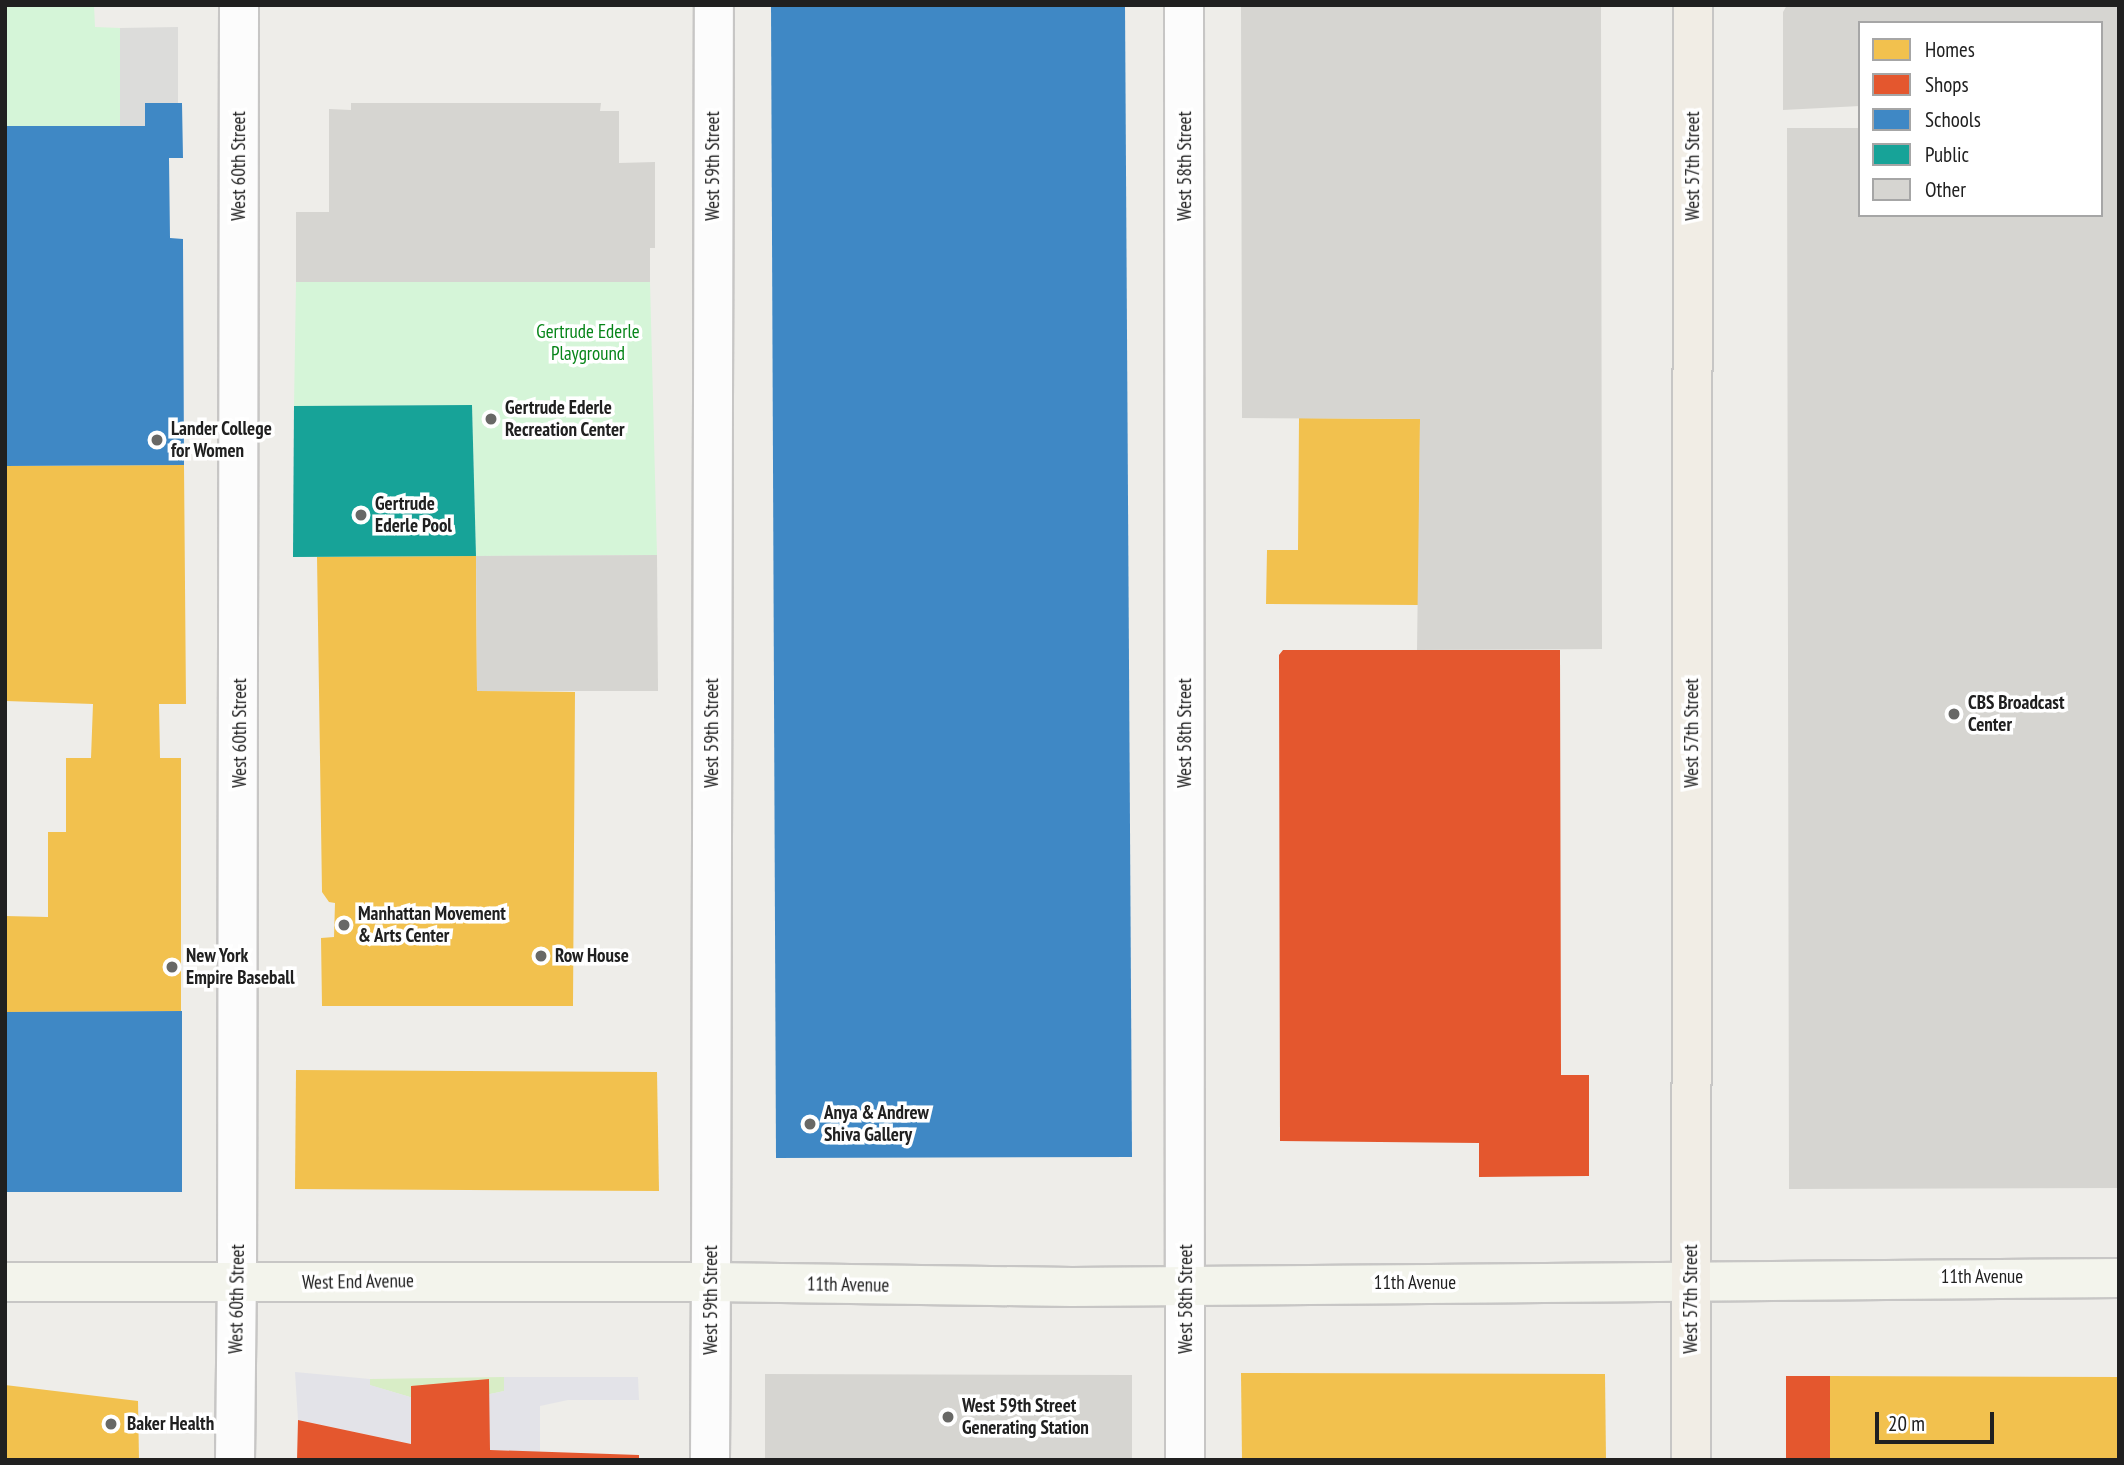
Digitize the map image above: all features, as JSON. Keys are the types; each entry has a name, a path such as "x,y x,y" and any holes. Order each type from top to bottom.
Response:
{"main road":[{"name":"West 57th Street","path":"1691,1460 1693,5"},
{"name":"11th Avenue","path":"711,1282 963,1287 2119,1278"},
{"name":"West End Avenue","path":"5,1282 711,1282"}],"street":[{"name":"West 60th Street","path":"235,1460 239,5"},
{"name":"West 59th Street","path":"710,1460 713,5"},
{"name":"West 58th Street","path":"1184,5 1185,1460"}],"shaded area":[{"path":"178,27 178,103 145,126 120,126 120,28"},
{"path":"295,1372 370,1379 370,1385 437,1405 504,1391 504,1377 638,1377 639,1400 568,1400 540,1406 540,1453 411,1444 298,1420"}],"green space":[{"path":"5,5 94,5 95,27 120,28 120,126 5,126"},
{"name":"Gertrude Ederle Playground","path":"296,282 650,282 657,555 476,556 472,405 294,406"},
{"path":"504,1377 505,1391 437,1405 369,1385 370,1379"}],"building: Homes":[{"path":"1299,418 1420,419 1419,605 1266,604 1267,550 1298,550"},
{"path":"184,465 186,704 159,704 160,758 181,758 181,1011 5,1012 5,916 48,917 48,832 66,832 66,758 91,758 93,704 6,701 5,466"},
{"path":"476,556 477,691 575,692 573,1006 322,1006 321,938 334,937 335,903 329,902 322,892 317,557"},
{"path":"296,1070 657,1072 659,1191 295,1189"},
{"path":"1241,1373 1605,1374 1606,1460 1242,1460"},
{"path":"1830,1376 2119,1377 2119,1460 1830,1460"},
{"path":"5,1385 138,1401 139,1460 5,1460"}],"building: Shops":[{"path":"1283,650 1560,650 1561,1075 1589,1075 1589,1176 1479,1177 1479,1143 1280,1141 1279,655"},
{"path":"1786,1376 1830,1376 1830,1460 1786,1460"},
{"path":"489,1379 490,1450 639,1455 639,1460 297,1460 298,1420 411,1444 411,1386"}],"building: Schools":[{"path":"771,5 1125,5 1132,1157 776,1158"},
{"path":"145,103 182,103 183,158 169,158 170,238 183,239 184,465 5,466 5,126 145,126"},
{"path":"182,1011 182,1192 5,1192 5,1012"}],"building: Public":[{"path":"472,405 476,556 293,557 294,406"}],"building: Other":[{"path":"1241,5 1601,5 1602,649 1417,650 1420,419 1242,418"},
{"name":"CBS Broadcast Center","path":"1787,5 2119,5 2119,1188 1789,1189 1787,128 1858,128 1858,217 2103,217 2103,21 1858,21 1858,106 1783,110 1783,12"},
{"path":"351,103 601,103 600,111 619,111 619,163 655,162 655,248 650,248 650,282 296,282 296,212 329,212 329,109 351,110"},
{"path":"657,555 658,691 477,691 476,556"},
{"name":"West 59th Street Generating Station","path":"765,1374 1132,1375 1132,1460 765,1460"}],"place":[{"name":"Gertrude Ederle Recreation Center","path":"491,419"},
{"name":"Lander College for Women","path":"157,440"},
{"name":"Gertrude Ederle Pool","path":"361,515"},
{"name":"CBS Broadcast Center","path":"1954,714"},
{"name":"Manhattan Movement & Arts Center","path":"344,925"},
{"name":"Row House","path":"541,956"},
{"name":"New York Empire Baseball","path":"172,967"},
{"name":"Anya & Andrew Shiva Gallery","path":"810,1124"},
{"name":"West 59th Street Generating Station","path":"948,1417"},
{"name":"Baker Health","path":"111,1424"}]}
